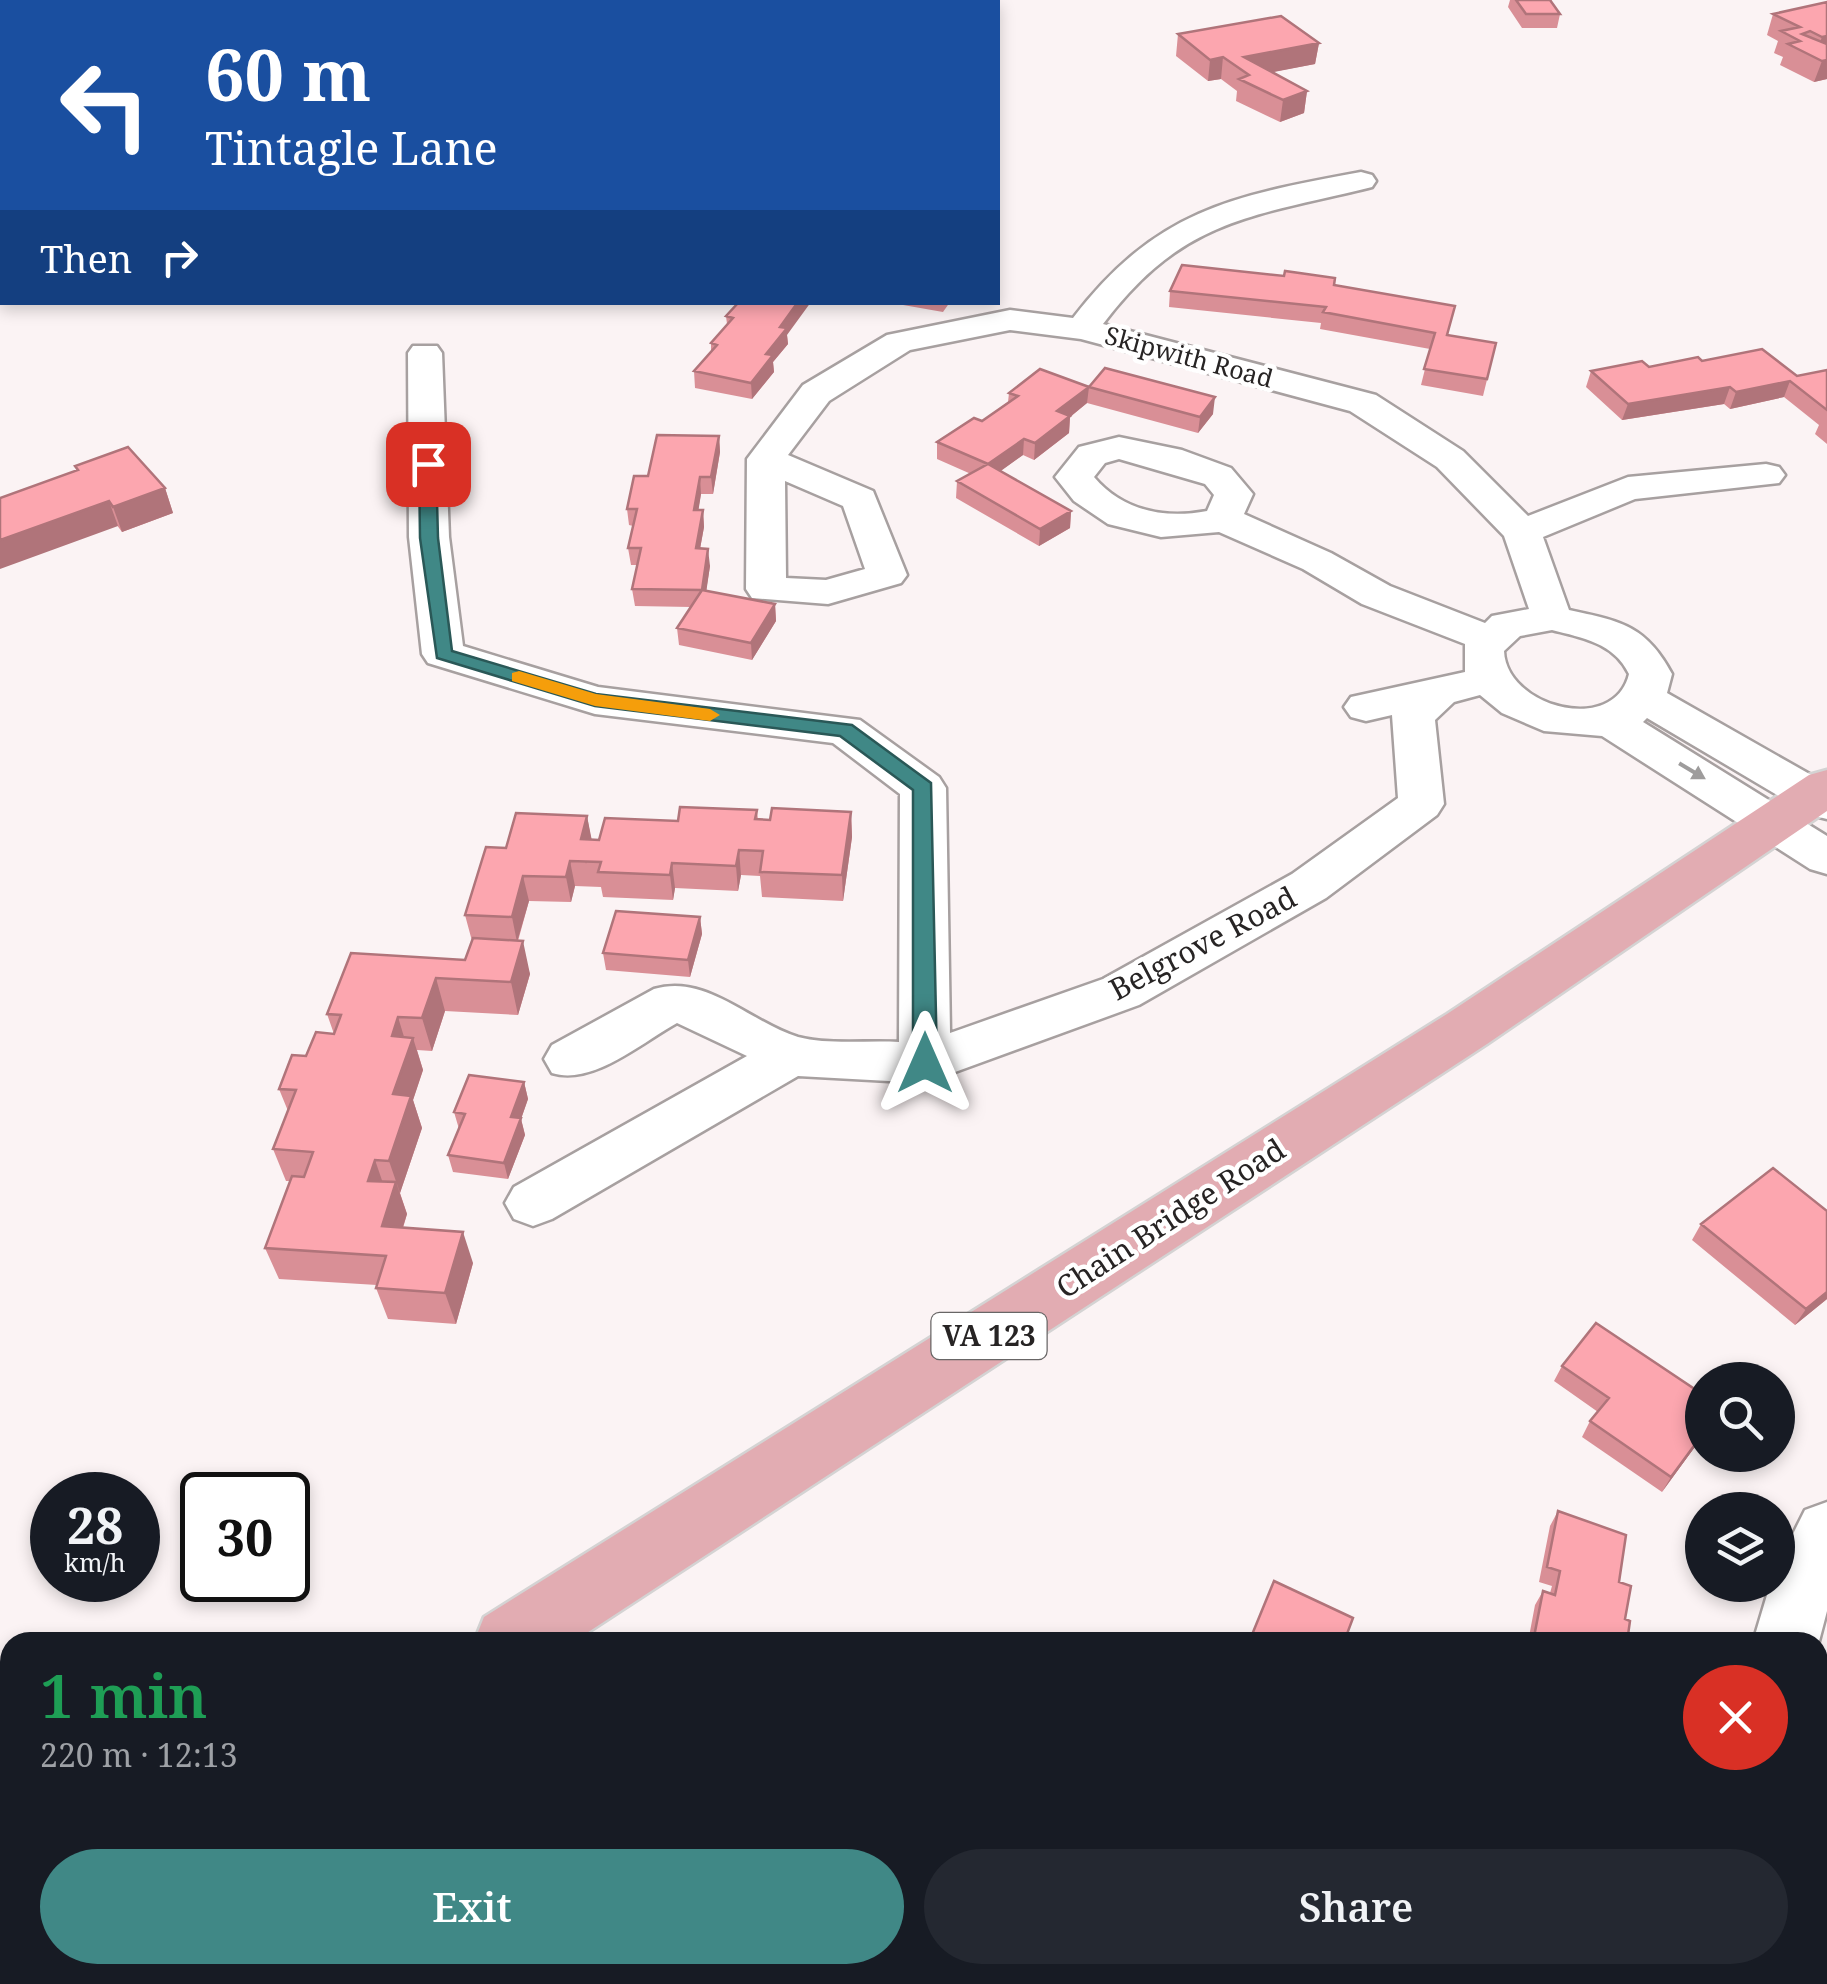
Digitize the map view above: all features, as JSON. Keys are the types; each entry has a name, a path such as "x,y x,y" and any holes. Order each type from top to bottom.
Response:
{"main road":[{"name":"Chain Bridge Road","path":"526,1632 1468,1029 1811,802"}],"street":[{"path":"1082,328 1126,272 1181,229 1227,210 1361,181"},
{"name":"Skipwith Road","path":"766,459 816,392 899,342 1010,320 1082,328 1363,404 1450,459 1522,532 1552,618"},
{"path":"425,353 429,538 443,654 595,700 845,730 924,788 925,1063"},
{"path":"1522,532 1628,488 1766,475"},
{"path":"1223,519 1318,561 1489,659 1504,695 1539,714 1582,722 1628,710 1652,678 1646,660 1630,644 1593,626 1552,618 1507,625 1489,659 1439,692 1366,707"},
{"name":"Belgrove Road","path":"790,1056 925,1063 1121,992 1309,886 1421,804 1413,717 1439,692"},
{"path":"1628,710 1811,802 1827,858"},
{"path":"570,1058 672,1002 720,1018 790,1056"},
{"path":"533,1204 790,1056"},
{"path":"1789,1632 1805,1574 1827,1531"}],"building":[{"path":"1516,0 1550,0 1560,14 1526,14"},
{"path":"1827,2 1827,36 1810,31 1802,34 1827,44 1827,60 1822,61 1788,44 1800,41 1781,31 1800,27 1773,14"},
{"path":"1281,16 1319,43 1244,57 1307,91 1283,100 1239,79 1249,75 1223,57 1210,60 1178,34"},
{"path":"1182,265 1335,278 1334,285 1455,306 1447,335 1496,343 1487,379 1424,369 1435,333 1323,312 1326,307 1170,291"},
{"path":"736,305 796,305 780,327 787,328 766,354 773,355 751,383 694,371 717,345 711,343 733,318 726,316"},
{"path":"1762,349 1797,376 1827,370 1827,410 1790,381 1736,392 1730,387 1628,404 1591,371 1642,361 1649,367 1698,357 1702,361"},
{"path":"1105,368 1215,397 1200,417 1089,387"},
{"path":"1040,369 1089,387 1057,411 1070,416 1035,443 1024,439 988,464 937,442 974,418 982,421 1018,396 1009,393"},
{"path":"657,435 719,436 711,477 700,477 694,510 703,510 696,548 708,549 702,590 632,589 641,548 628,548 637,509 627,509 634,476 648,476"},
{"path":"128,447 165,488 113,507 109,501 0,540 0,498"},
{"path":"988,464 1071,511 1040,529 957,481"},
{"path":"702,590 775,604 751,643 677,628"},
{"path":"680,807 757,810 755,819 770,820 772,808 851,812 842,875 760,872 763,851 739,850 736,866 672,863 670,875 598,872 601,862 570,861 566,877 523,876 512,917 465,915 486,847 506,848 516,813 587,816 581,839 599,840 605,818 678,821"},
{"path":"616,911 700,917 688,960 603,953"},
{"path":"473,938 523,941 511,982 436,978 422,1018 398,1017 392,1036 413,1038 393,1094 411,1096 389,1161 375,1160 368,1181 396,1182 382,1226 463,1232 445,1293 376,1288 386,1256 265,1248 292,1176 304,1177 313,1152 273,1149 296,1090 279,1089 292,1055 306,1056 316,1032 334,1034 341,1015 327,1014 351,953 465,960"},
{"path":"469,1075 524,1082 511,1117 521,1118 504,1163 448,1155 465,1114 454,1112"},
{"path":"1773,1168 1827,1211 1827,1292 1806,1309 1701,1224"},
{"path":"1596,1323 1685,1383 1685,1458 1671,1477 1590,1421 1609,1398 1562,1366"},
{"path":"1558,1511 1626,1535 1619,1582 1631,1586 1625,1619 1630,1621 1628,1632 1535,1632 1543,1591 1555,1595 1560,1571 1547,1567"},
{"path":"1274,1581 1353,1618 1348,1632 1253,1632"}],"slow traffic":[{"path":"519,677 595,700 710,715"}],"route":[{"path":"428,464 429,538 443,654 595,700 845,730 924,788 925,1063"}]}
